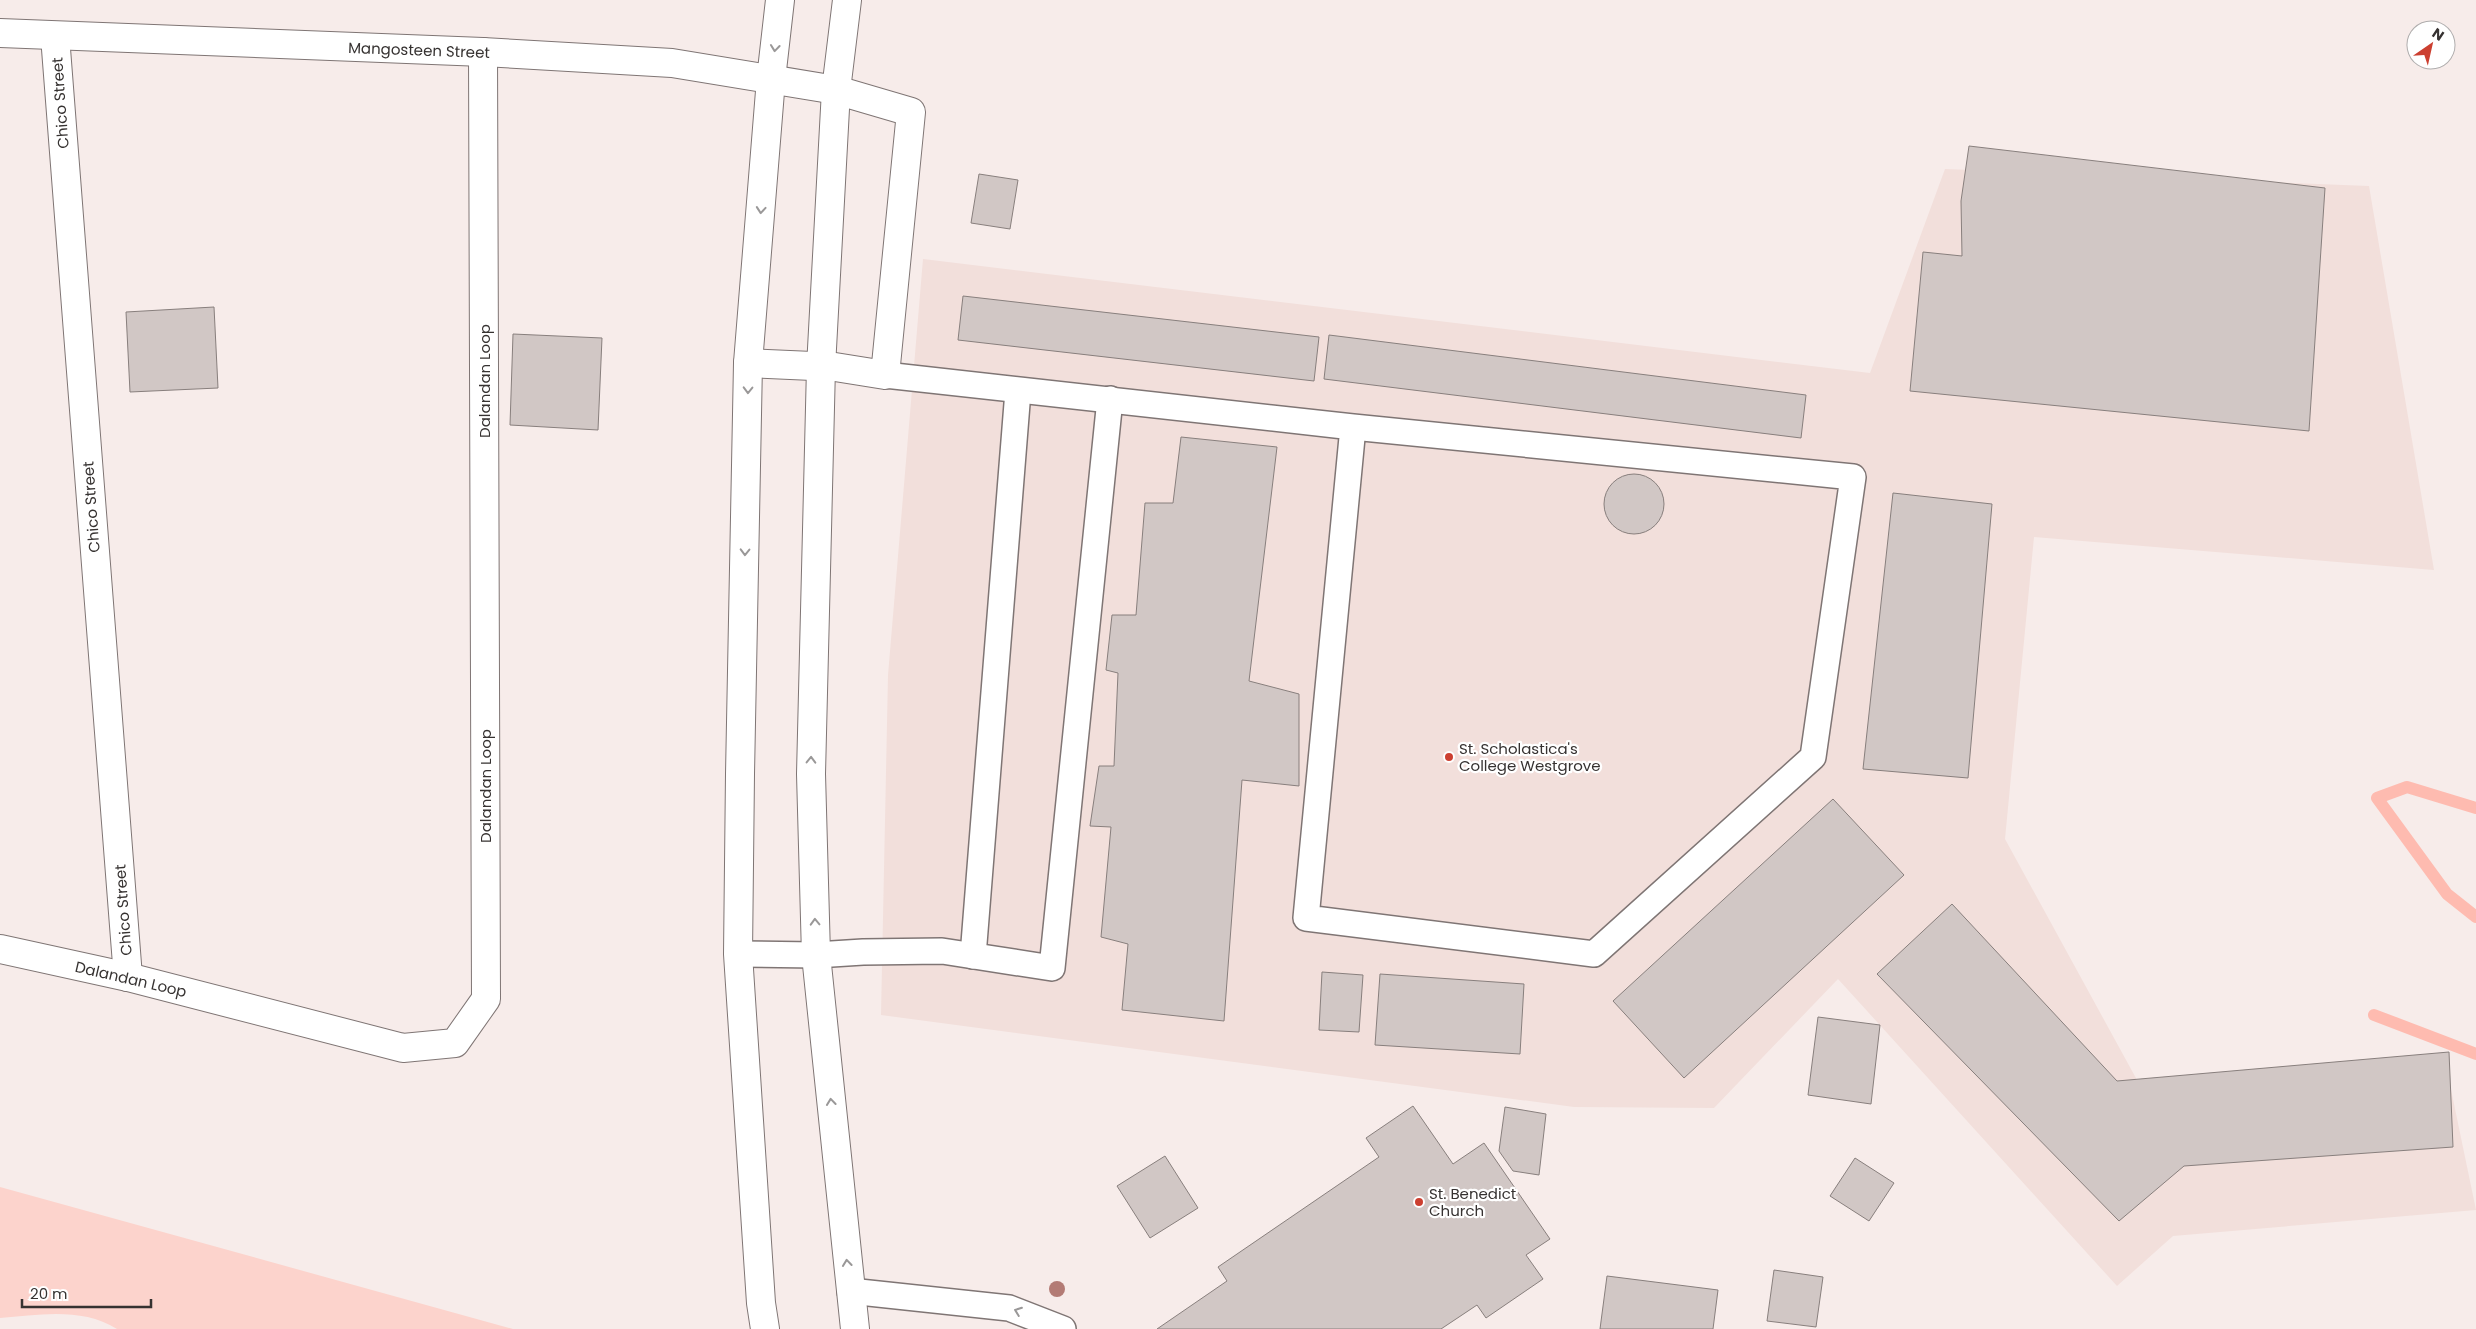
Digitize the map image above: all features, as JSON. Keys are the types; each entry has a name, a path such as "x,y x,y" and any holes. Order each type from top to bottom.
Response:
{"street":[{"path":"765,1329 761,1303 738,954 748,363 771,79 780,0"},
{"path":"846,0 836,90 821,367 811,774 816,955 855,1329"},
{"name":"Mangosteen Street","path":"0,33 483,52 672,63 836,90 911,112 885,375"},
{"name":"Chico Street","path":"55,36 128,977"},
{"name":"Dalandan Loop","path":"0,949 128,977 402,1048 455,1044 486,999 483,52"},
{"path":"748,363 841,368 885,375"}],"lane":[{"path":"885,375 1353,427 1853,477 1813,757 1594,954 1306,918 1353,427"},
{"path":"973,956 1018,391"},
{"path":"738,954 816,955 863,952 942,951 1052,968 1110,399"},
{"path":"850,1292 1009,1308 1063,1329"}],"shaded area":[{"name":"St. Scholastica's College Westgrove","path":"1945,169 2369,186 2434,570 2034,537 2005,839 2137,1080 2448,1075 2476,1210 2173,1236 2117,1286 1838,979 1714,1108 1574,1107 881,1015 888,675 923,259 1870,373"},
{"path":"0,1187 513,1329 117,1329 104,1322 75,1315 45,1314 0,1318"}],"building":[{"path":"1969,146 2325,188 2309,431 1910,391 1923,252 1962,256 1961,201"},
{"path":"979,174 1018,180 1010,229 971,223"},
{"path":"963,296 1319,337 1314,381 958,340"},
{"path":"214,307 218,388 130,392 126,312"},
{"path":"513,334 602,338 598,430 510,425"},
{"path":"1329,335 1806,395 1801,438 1324,379"},
{"path":"1181,437 1277,447 1249,681 1299,694 1299,786 1242,780 1224,1021 1122,1010 1128,944 1101,937 1111,827 1090,826 1099,766 1114,766 1118,673 1106,670 1112,615 1136,615 1145,503 1173,503"},
{"path":"1634,474 1651,479 1659,487 1664,504 1659,521 1651,529 1634,534 1617,529 1609,521 1604,504 1609,487 1617,479"},
{"path":"1893,493 1992,504 1968,778 1863,769"},
{"path":"1833,799 1904,875 1684,1078 1613,1001"},
{"path":"1952,904 2117,1081 2449,1052 2453,1147 2184,1166 2119,1221 1877,974"},
{"path":"1322,972 1363,975 1359,1032 1319,1030"},
{"path":"1380,974 1524,984 1520,1054 1375,1045"},
{"path":"1818,1017 1880,1025 1871,1104 1808,1095"},
{"name":"St. Benedict Church","path":"1413,1106 1453,1164 1484,1143 1550,1239 1526,1255 1543,1279 1486,1318 1477,1305 1441,1329 1157,1329 1227,1281 1218,1267 1379,1157 1366,1138"},
{"path":"1505,1107 1546,1114 1539,1175 1513,1171 1499,1151"},
{"path":"1165,1156 1198,1208 1150,1238 1117,1186"},
{"path":"1855,1158 1894,1183 1869,1221 1830,1196"},
{"path":"1774,1270 1823,1277 1816,1327 1767,1321"},
{"path":"1607,1276 1718,1290 1713,1329 1600,1329"}],"waterway":[{"path":"2476,808 2407,787 2377,798 2447,894 2476,917"},
{"path":"2374,1015 2476,1054"}],"place":[{"name":"St. Scholastica's College Westgrove","path":"1449,757"},
{"name":"St. Benedict Church","path":"1419,1202"}]}
